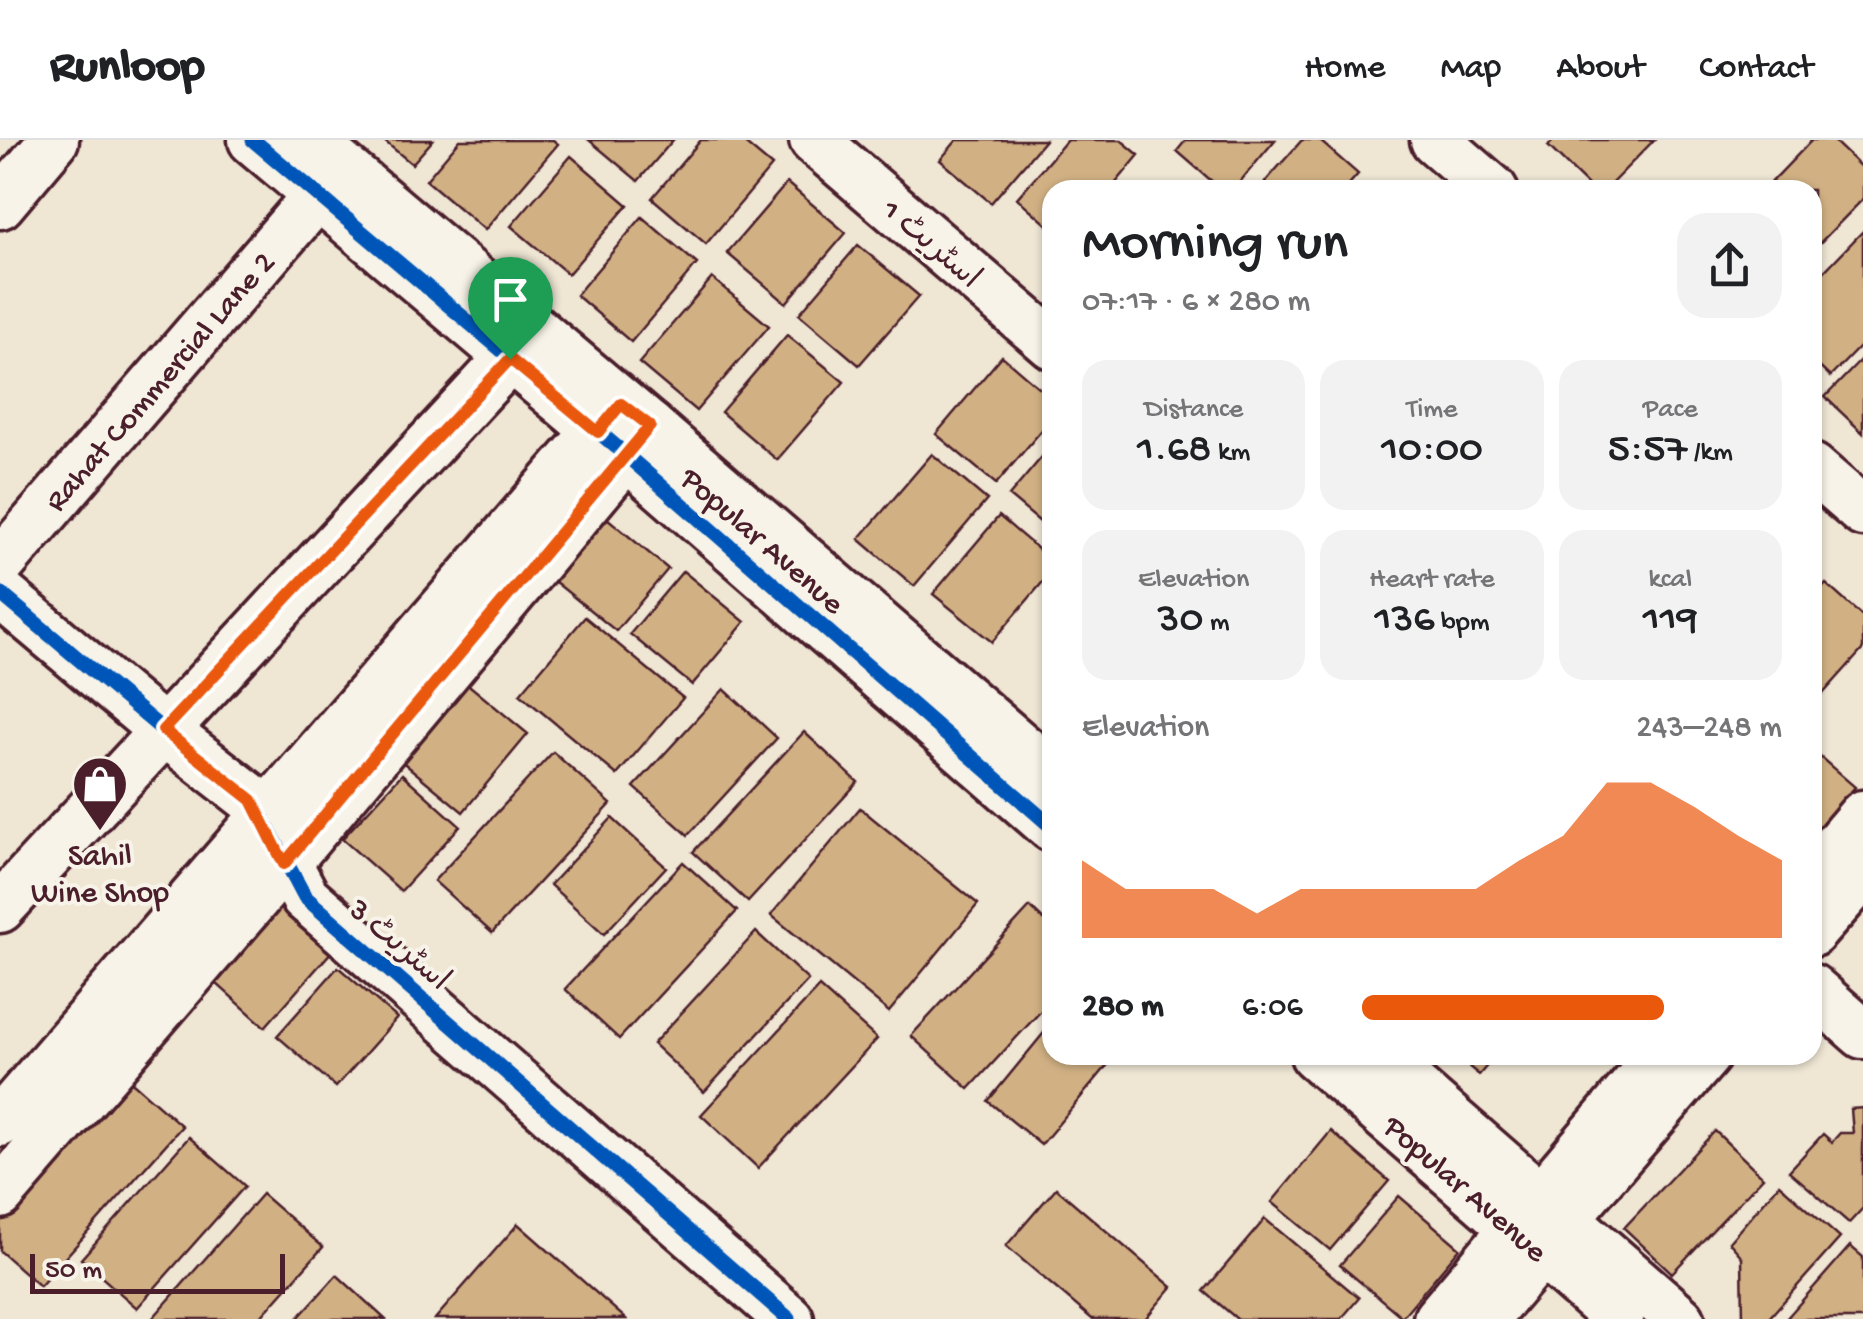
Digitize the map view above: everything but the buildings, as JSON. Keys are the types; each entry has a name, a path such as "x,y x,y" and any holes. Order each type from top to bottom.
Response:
{"street":[{"path":"0,204 54,140"},
{"name":"Popular Avenue","path":"253,140 510,359 624,429 1042,766"},
{"name":"Popular Avenue","path":"310,140 1042,817"},
{"name":"اسٹریٹ 1","path":"814,140 1042,335"},
{"path":"1435,140 1481,180"},
{"name":"Rahat Commercial Lane 2","path":"0,564 316,196"},
{"path":"0,908 510,359"},
{"path":"0,1122 262,816 624,429"},
{"path":"0,1194 284,864 624,429"},
{"path":"1822,477 1863,512"},
{"name":"اسٹریٹ 3","path":"0,594 252,800 305,896 789,1319"},
{"path":"1822,863 1863,814"},
{"path":"1822,921 1863,874"},
{"path":"1822,998 1863,1034"},
{"name":"Popular Avenue","path":"1328,1065 1540,1224 1680,1319"},
{"name":"Popular Avenue","path":"1387,1065 1540,1224 1619,1319"},
{"path":"1484,1319 1540,1224 1654,1065"},
{"path":"1438,1319 1540,1224 1696,1065"}],"cycle path":[{"path":"253,140 626,455 1042,818"},
{"path":"0,593 253,800 305,897 789,1319"}],"place":[{"name":"Sahil Wine Shop","path":"100,833"}],"route":[{"path":"510,359 598,432 621,404 650,426 284,864 252,800 163,730 510,359"}]}
